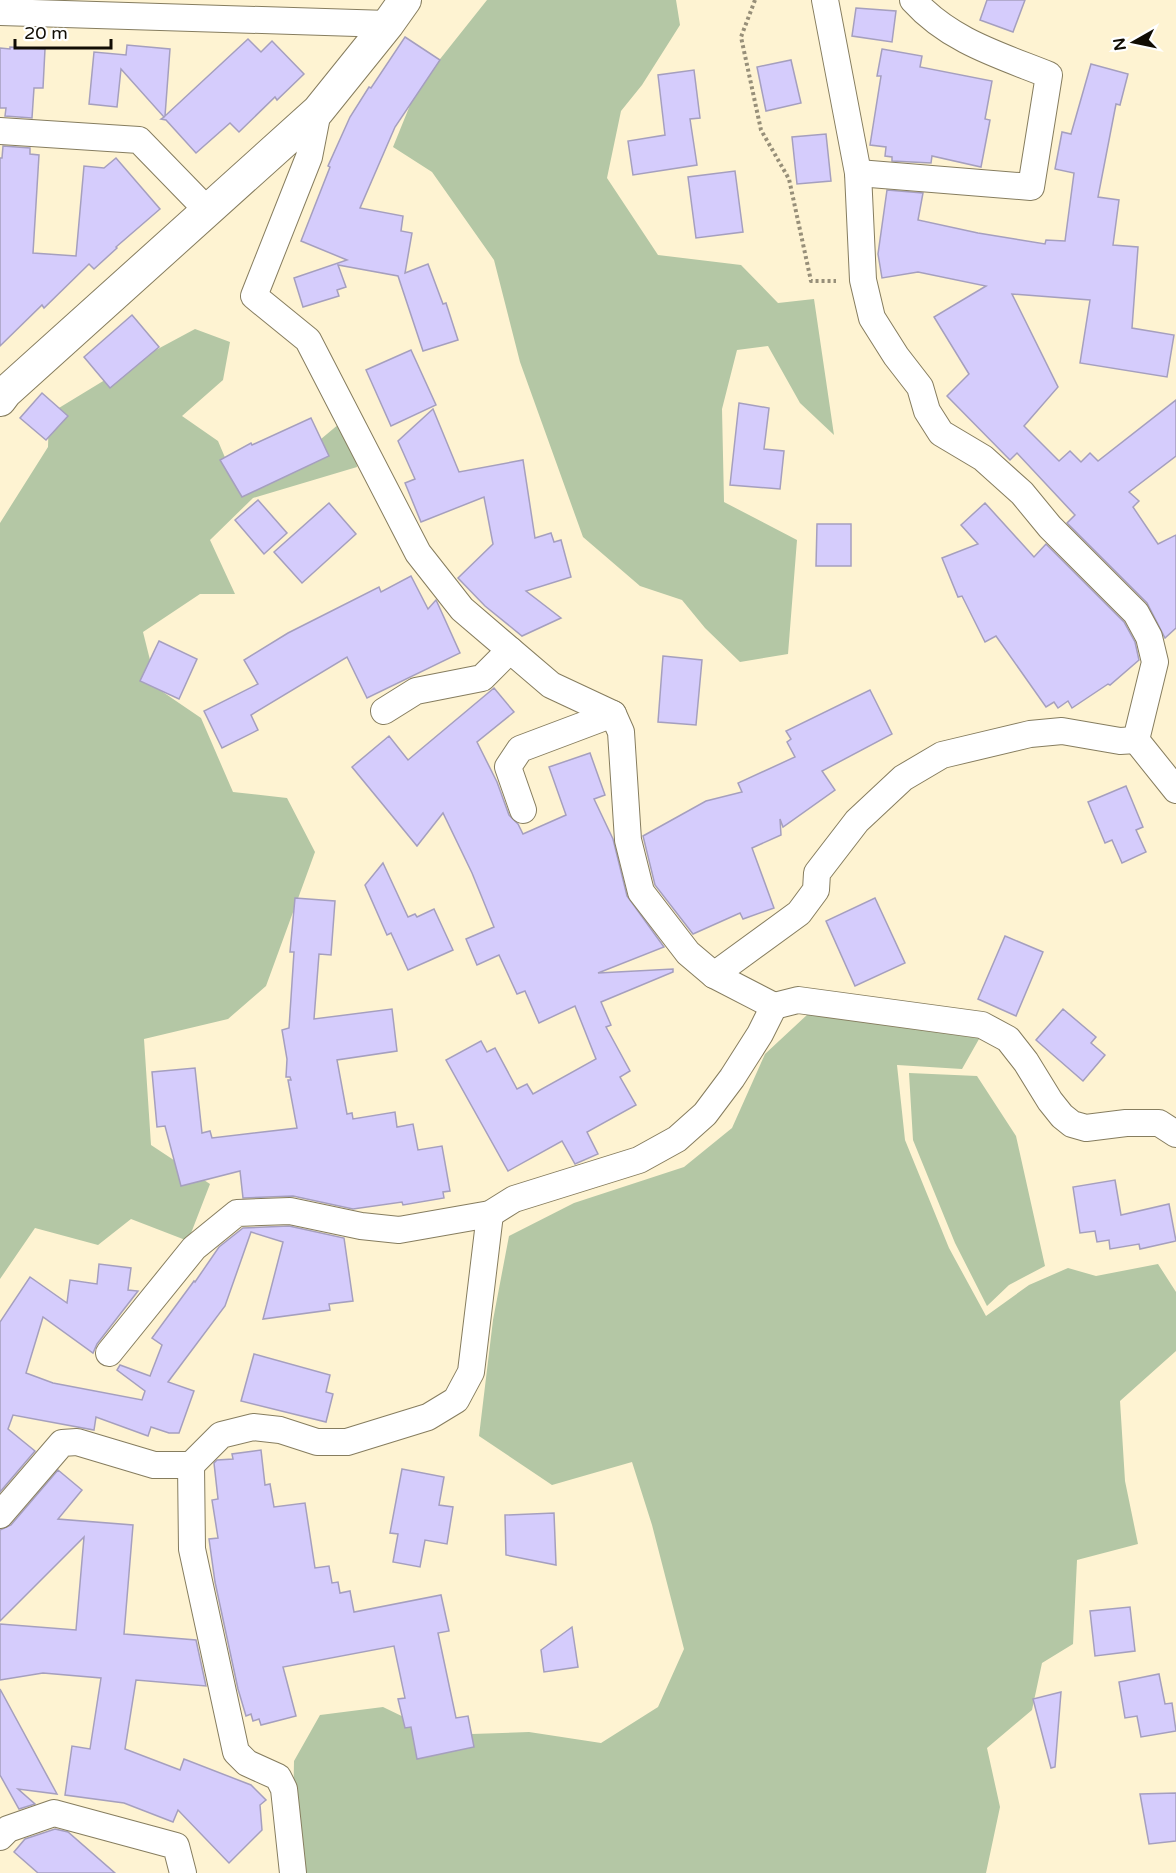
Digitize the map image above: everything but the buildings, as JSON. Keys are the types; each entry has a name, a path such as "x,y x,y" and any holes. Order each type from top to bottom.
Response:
{"street":[{"path":"825,0 858,173 863,280 872,318 920,387 927,411 941,433 983,458 1022,493 1050,527 1136,613 1149,637 1155,662 1136,740"},
{"path":"858,173 1031,187 1049,75 963,41 929,17 913,0"},
{"path":"0,12 397,12"},
{"path":"2,394 318,111 397,12"},
{"path":"318,111 309,157 254,296 308,340 418,553 462,609 551,685 614,714 621,732 628,840 641,892 688,953 714,975 774,1006 798,1000 982,1025 1008,1039 1026,1062 1050,1101 1072,1124 1086,1128 1126,1123 1159,1123 1176,1134"},
{"path":"0,130 139,140 208,211"},
{"path":"384,711 416,691 482,678 510,650"},
{"path":"523,810 508,767 520,749 614,714"},
{"path":"714,975 799,913 816,891 817,873 857,821 903,778 942,755 1030,734 1062,731 1120,741 1136,740"},
{"path":"1136,740 1176,790"},
{"path":"109,1353 194,1248 237,1213 290,1211 361,1226 399,1230 490,1214 514,1199 639,1160 677,1140 705,1114 732,1078 774,1006"},
{"path":"0,1515 62,1443 77,1442 154,1465 191,1465 221,1435 253,1427 280,1430 317,1442 347,1442 428,1417 456,1400 471,1372 490,1214"},
{"path":"191,1465 192,1549 236,1752 247,1763 278,1777 284,1789 293,1873"},
{"path":"0,1837 8,1829 54,1813 176,1846 183,1873"}],"path":[{"path":"755,0 741,37 761,130 789,179 811,281 863,280"}],"green space":[{"path":"487,0 676,0 680,25 642,85 621,111 607,178 658,255 741,265 778,303 814,299 834,435 800,403 768,346 737,350 722,409 724,502 797,540 788,654 740,662 705,628 682,600 640,586 583,537 520,362 494,260 432,172 393,147 417,88"},
{"path":"195,329 230,342 223,380 182,416 218,441 232,474 303,454 351,414 357,467 253,498 210,540 235,594 200,594 143,632 157,688 201,718 233,792 287,798 315,852 266,986 228,1019 144,1039 151,1145 210,1184 188,1241 131,1219 98,1245 35,1228 0,1279 0,523 48,447 49,414 141,358"},
{"path":"808,1014 983,1032 962,1069 897,1065 905,1140 949,1248 986,1316 1029,1285 1068,1268 1096,1276 1158,1264 1176,1292 1176,1351 1120,1401 1125,1481 1138,1544 1077,1560 1073,1644 1042,1663 1032,1710 987,1748 1000,1807 986,1873 295,1873 292,1867 294,1761 320,1715 383,1707 441,1735 529,1732 601,1743 658,1707 684,1649 652,1525 632,1462 552,1485 479,1436 493,1320 509,1236 574,1203 684,1167 732,1128 765,1054"},
{"path":"909,1073 977,1076 1016,1136 1045,1266 1009,1285 987,1306 955,1243 913,1140"}]}
